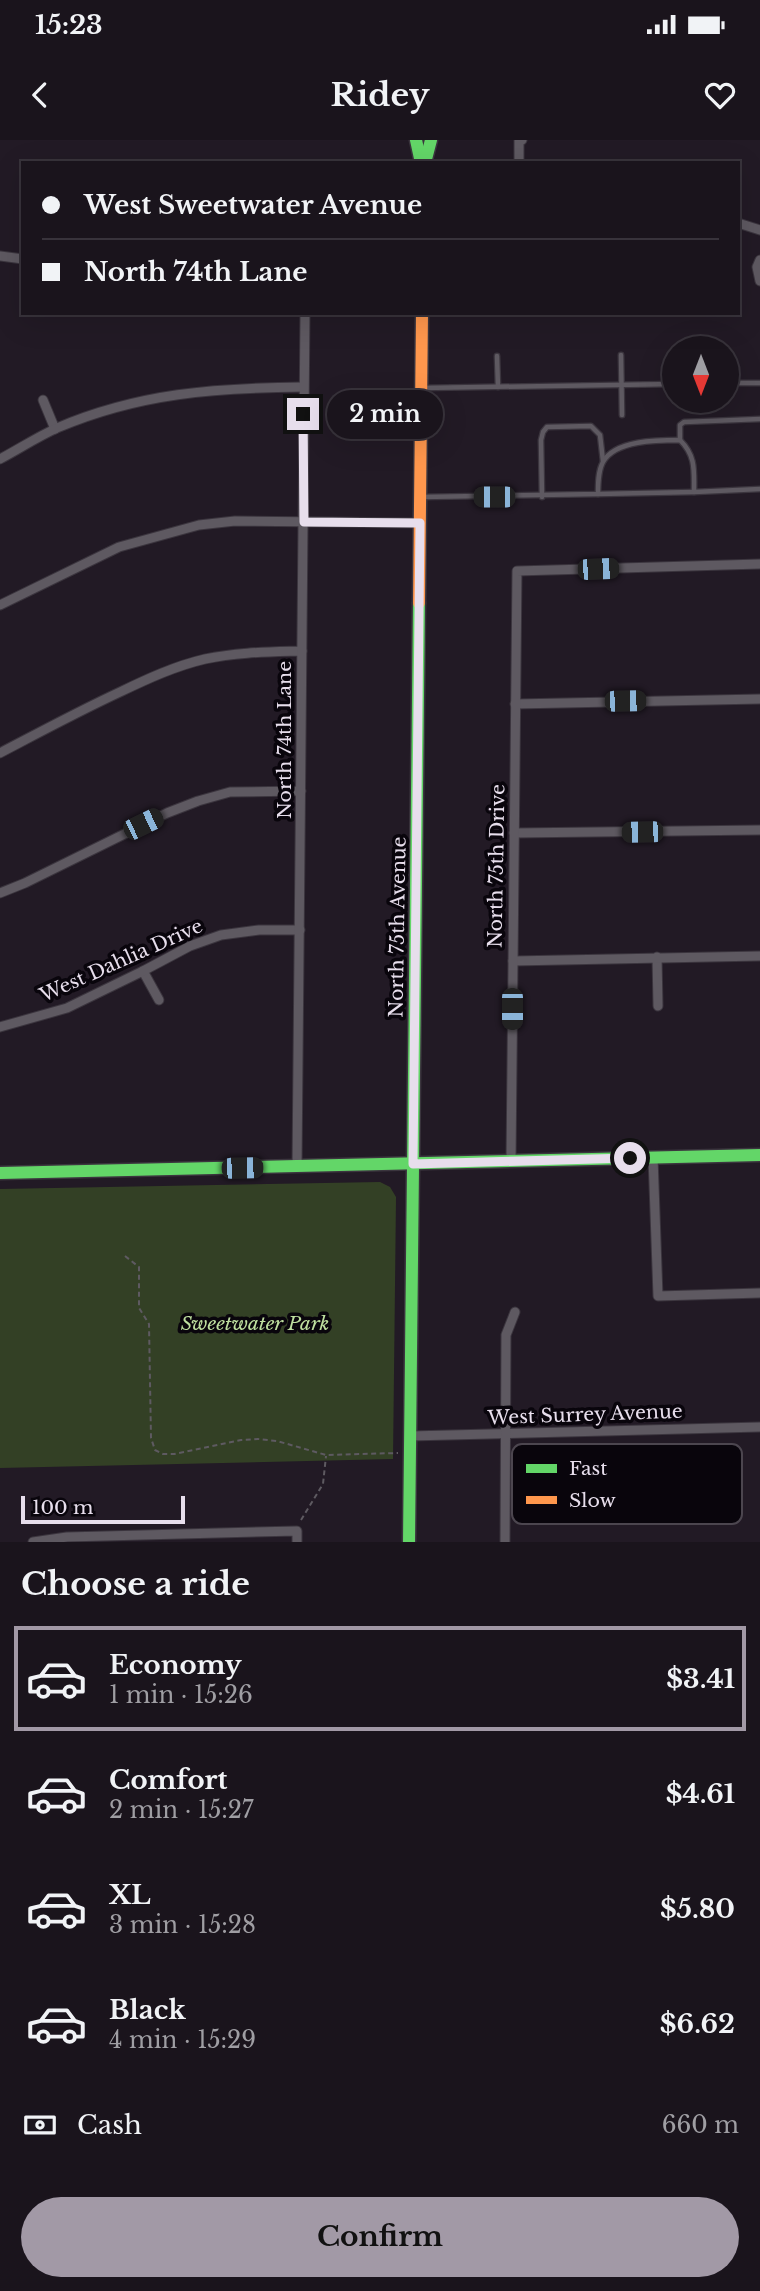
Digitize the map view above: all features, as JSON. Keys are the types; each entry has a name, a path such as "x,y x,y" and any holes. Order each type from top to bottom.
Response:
{"main road":[{"path":"416,140 422,161"},
{"path":"423,161 428,142"},
{"name":"North 75th Avenue","path":"409,1542 422,315"},
{"path":"0,1173 760,1155"}],"street":[{"path":"519,161 520,141"},
{"path":"740,224 760,230"},
{"path":"0,256 21,259"},
{"path":"760,260 757,267 760,281"},
{"name":"North 74th Lane","path":"297,1167 305,315"},
{"path":"0,459 55,429 111,408 169,394 234,387 303,387"},
{"path":"43,400 55,429"},
{"path":"0,605 119,547 199,525 235,522 420,523"},
{"name":"North 75th Drive","path":"511,1161 517,571 760,564"},
{"path":"0,753 96,703 179,667 203,659 237,653 302,651"},
{"path":"515,704 760,699"},
{"path":"0,892 25,883 167,813 198,801 230,792 301,791"},
{"path":"514,833 760,830"},
{"name":"West Dahlia Drive","path":"0,1027 67,1007 190,946 221,935 259,930 300,930"},
{"path":"513,961 760,956"},
{"path":"657,957 658,1006"},
{"path":"143,971 159,999"},
{"path":"653,1157 658,1296 760,1293"},
{"path":"505,1542 506,1335 515,1312"},
{"name":"West Surrey Avenue","path":"410,1436 760,1427"},
{"path":"33,1542 67,1537 297,1537"}],"lane":[{"path":"621,355 622,415"},
{"path":"498,356 498,387"},
{"path":"739,383 760,383"},
{"path":"421,388 662,384"},
{"path":"680,440 680,425 684,422 760,419"},
{"path":"542,497 541,440 547,427 592,426 600,435 603,462 598,494"},
{"path":"603,462 615,449 622,446 680,440 690,450 694,492"},
{"path":"421,497 542,497 760,489"}],"path":[{"path":"125,1256 139,1267 139,1308 149,1324 151,1438 155,1450 163,1454 174,1454 258,1439 277,1441 326,1455 410,1453"},
{"path":"297,1537 302,1516 323,1484 326,1455"}],"green space":[{"name":"Sweetwater Park","path":"380,1182 390,1187 396,1197 393,1459 0,1468 0,1189"}],"traffic: fast":[{"path":"416,140 421,161"},
{"path":"426,161 431,140"},
{"path":"409,1542 419,603"},
{"path":"0,1173 760,1155"}],"traffic: slow":[{"path":"419,603 422,315"}],"route":[{"path":"303,414 304,522 420,523 413,1164 630,1158"}]}
